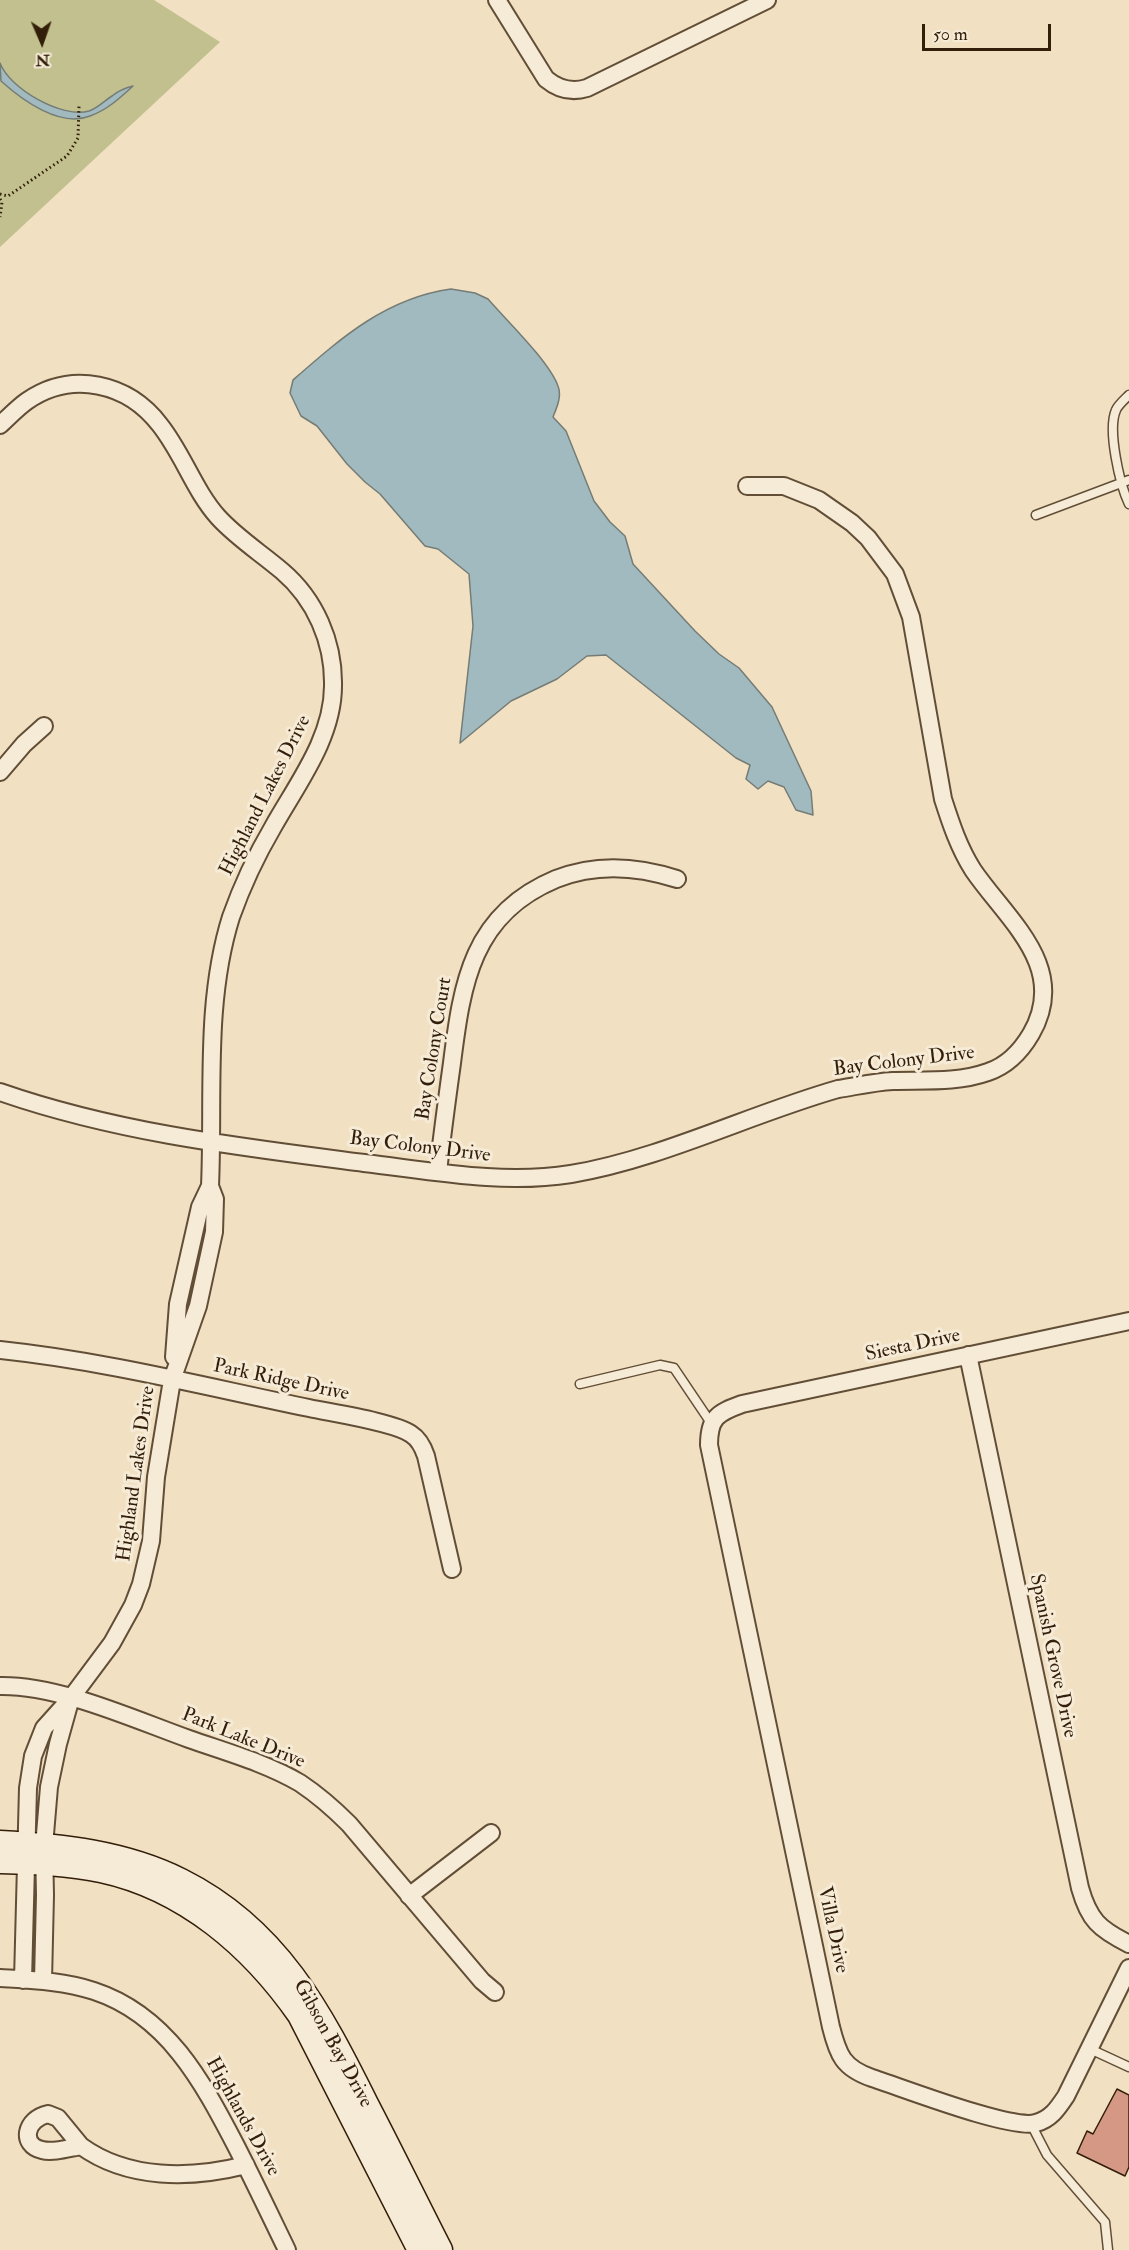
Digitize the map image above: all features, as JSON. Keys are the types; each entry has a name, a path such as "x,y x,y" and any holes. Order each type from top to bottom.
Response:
{"street":[{"path":"497,0 546,79 558,88 572,91 587,88 767,0"},
{"name":"Highland Lakes Drive","path":"0,425 27,401 43,392 62,385 80,382 99,384 116,390 147,410 160,425 204,499 218,517 298,587 311,604 328,643 333,687 326,730 249,872 239,894 224,944 213,1021 210,1186 201,1207 178,1304 172,1380 156,1477 151,1541 141,1584 133,1605 112,1643 71,1698 52,1766 35,1854"},
{"name":"Bay Colony Drive","path":"212,1144 480,1177 530,1178 571,1174 654,1152 838,1089 874,1083 967,1078 989,1072 1009,1060 1025,1044 1036,1025 1042,1005 1043,983 1038,964 1030,944 972,869 950,824 941,788 912,617 895,574 868,538 827,505 784,486 747,486"},
{"path":"0,772 24,744 44,726"},
{"name":"Bay Colony Court","path":"438,1172 461,997 475,954 498,920 528,894 545,884 597,868 632,869 677,879"},
{"path":"0,1092 93,1121 212,1144"},
{"name":"Highland Lakes Drive","path":"172,1380 198,1306 207,1266 216,1215 215,1199 210,1186"},
{"path":"187,1262 207,1266"},
{"name":"Siesta Drive","path":"711,1424 721,1413 742,1404 1129,1321"},
{"name":"Park Ridge Drive","path":"0,1350 71,1358 378,1423 411,1434 421,1443 426,1456 452,1569"},
{"name":"Spanish Grove Drive","path":"968,1355 1080,1888 1085,1906 1094,1921 1108,1933 1129,1944"},
{"name":"Villa Drive","path":"711,1424 709,1445 714,1471 836,2048 846,2064 862,2075 996,2118 1014,2123 1031,2124"},
{"name":"Park Lake Drive","path":"0,1686 25,1687 71,1698 257,1763 298,1782 325,1801 349,1824 482,1982 495,1992"},
{"path":"409,1896 491,1833"},
{"name":"Gibson Bay Drive","path":"0,1843 102,1871 160,1890 212,1921 260,1963 281,1988 305,2025 420,2250"},
{"name":"Gibson Bay Drive","path":"0,1861 35,1854 96,1853 125,1860 180,1880 230,1911 273,1951 292,1974 327,2027 440,2250"},
{"path":"23,1980 35,1854"},
{"path":"35,1854 45,1895 43,1981"},
{"path":"1031,2124 1047,2119 1066,2096 1129,1968"},
{"name":"Highlands Drive","path":"0,1978 43,1981 77,1986 97,1992 136,2012 171,2041 200,2079 246,2165 287,2250"},
{"path":"81,2146 115,2164 149,2173 186,2175 246,2165"}],"lane":[{"path":"1129,395 1116,410 1114,435 1117,470 1125,482 1129,504"},
{"path":"1036,515 1125,482"},
{"path":"580,1384 668,1365 674,1368 711,1424"},
{"path":"1090,2049 1129,2067"},
{"path":"1031,2124 1047,2155 1105,2222 1108,2250"}],"path":[{"path":"0,194 8,196 67,156 78,138 79,108"},
{"path":"0,199 2,202 0,217"}],"shaded area":[{"path":"0,0 154,0 220,42 0,247"}],"water":[{"path":"0,63 5,73 25,91 51,106 65,110 89,111 119,91 133,86 113,103 90,116 78,119 66,118 30,104 1,81"},
{"path":"451,289 475,293 488,299 546,365 559,390 553,417 566,431 594,501 610,522 625,536 633,564 695,631 719,654 739,668 772,707 811,791 813,815 796,810 784,787 768,781 758,789 746,779 750,765 736,758 606,655 587,656 557,679 511,701 460,743 473,626 469,574 438,549 425,546 380,494 347,464 317,426 301,416 290,393 293,380 329,349 366,322 406,301"}],"building":[{"path":"1117,2089 1129,2095 1129,2167 1125,2176 1077,2153 1087,2131 1093,2134"}]}
